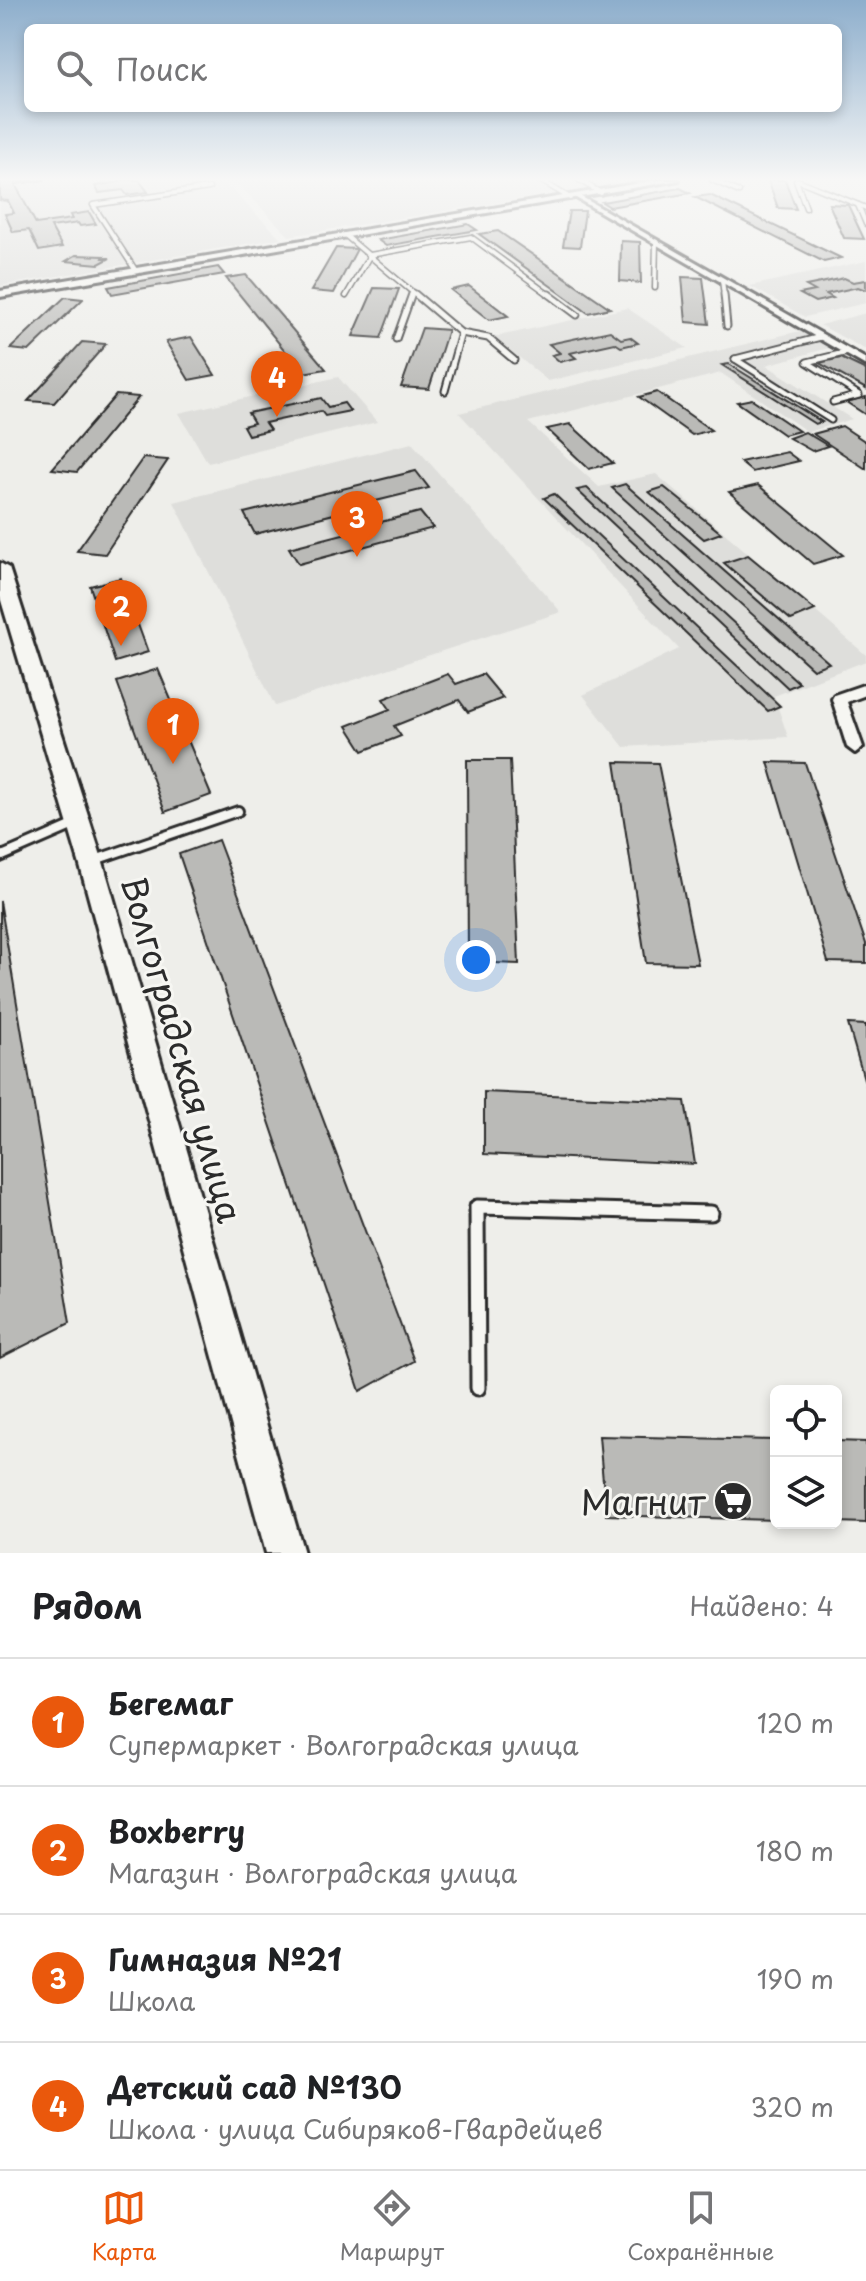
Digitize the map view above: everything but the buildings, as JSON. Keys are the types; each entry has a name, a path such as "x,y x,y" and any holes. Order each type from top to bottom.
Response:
{"street":[{"path":"0,294 247,252"},
{"path":"674,252 866,363"},
{"name":"Волгоградская улица","path":"0,572 91,862 285,1553"},
{"path":"855,747 839,699 866,689"}],"lane":[{"path":"124,252 136,271"},
{"path":"367,252 461,333 488,338 514,360"},
{"path":"346,296 370,255 384,252"},
{"path":"492,252 577,315"},
{"path":"655,288 656,252"},
{"path":"722,280 727,326"},
{"path":"396,339 413,292"},
{"path":"445,391 461,333"},
{"path":"821,337 735,359 831,420"},
{"path":"833,402 859,395 807,362 848,352"},
{"path":"91,862 238,811"},
{"path":"0,857 78,823"},
{"path":"478,1388 477,1207 711,1213"}],"shaded area":[{"path":"0,252 196,252 0,286"},
{"path":"866,261 866,303 805,317 750,286"},
{"path":"627,308 687,348 548,381 494,337"},
{"path":"866,313 866,350 820,325"},
{"path":"800,331 829,348 766,365 852,419 808,432 721,373 528,422 599,487 656,474 866,655 866,661 774,696 788,737 624,747 583,695 679,649 459,413"},
{"path":"338,377 377,422 208,463 179,413"},
{"path":"412,443 561,612 275,706 174,502"}],"place":[{"name":"Детский сад №130","path":"277,417"},
{"name":"Гимназия №21","path":"357,557"},
{"name":"Boxberry","path":"121,646"},
{"name":"Бегемаг","path":"173,764"},
{"name":"Магнит","path":"733,1501"}]}
